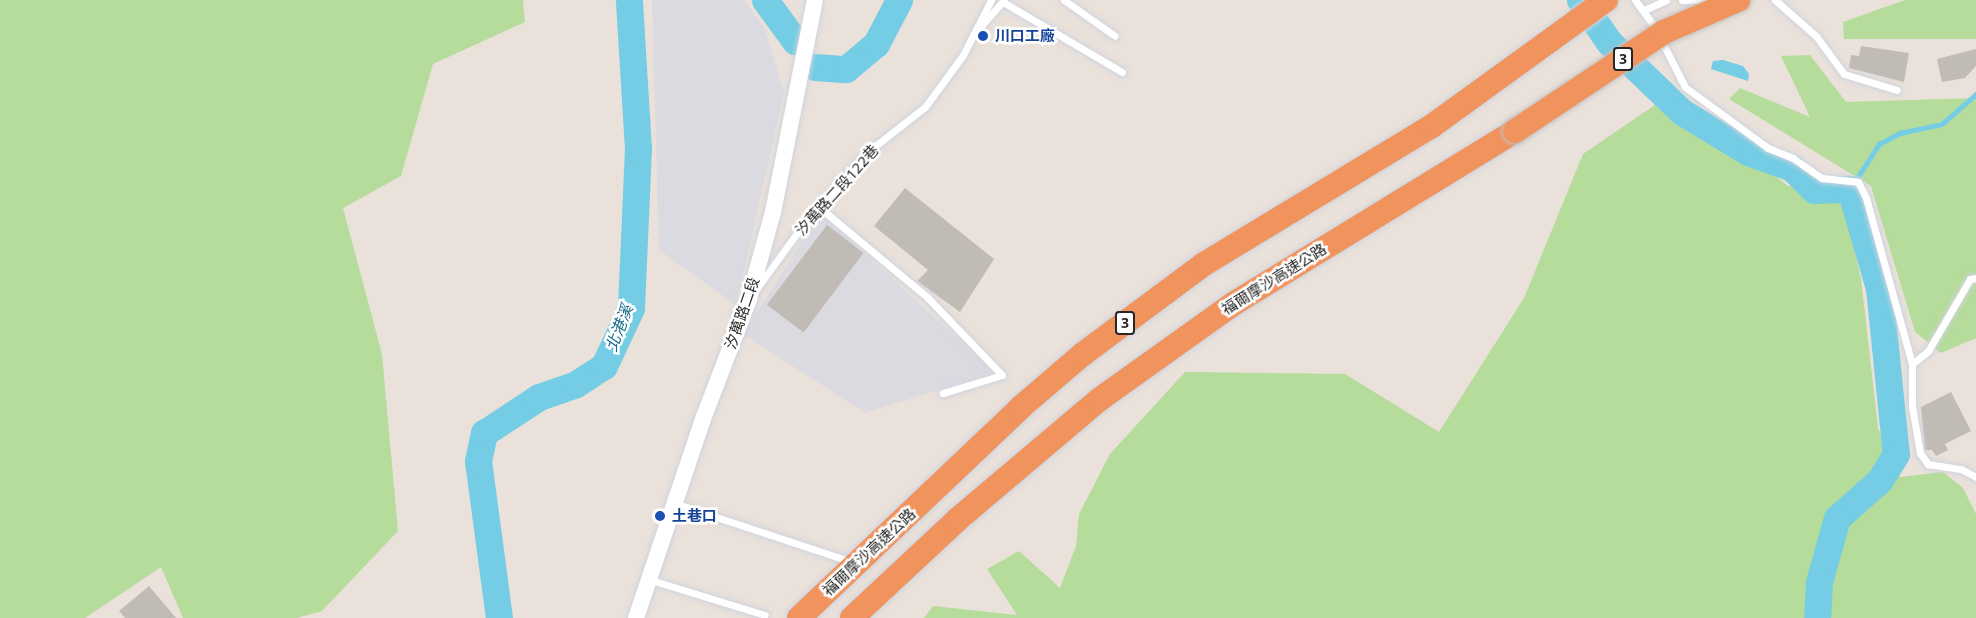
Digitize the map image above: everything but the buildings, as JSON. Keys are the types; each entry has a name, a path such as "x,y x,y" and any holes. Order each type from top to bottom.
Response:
{"highway":[{"name":"福爾摩沙高速公路","path":"799,618 1021,407 1083,354 1204,264 1432,126 1606,0"},
{"name":"福爾摩沙高速公路","path":"852,618 958,519 1100,399 1233,304 1515,131 1664,32 1738,0"}],"street":[{"name":"汐萬路二段","path":"636,618 677,504 703,419 749,299 773,212 815,0"}],"lane":[{"name":"汐萬路二段122巷","path":"749,299 819,207 866,154 925,107 981,26 991,0"},
{"path":"1064,0 1115,36"},
{"path":"1635,0 1644,10 1685,87 1768,148 1793,158 1822,178 1858,182 1866,198 1912,364 1912,406 1920,453 1928,464 1961,469 1976,477"},
{"path":"1644,10 1666,0"},
{"path":"1682,0 1716,0"},
{"path":"1775,0 1816,36 1844,75 1897,90"},
{"path":"981,26 1004,1 1122,72"},
{"path":"819,207 927,297 1002,375 943,393"},
{"path":"1912,364 1928,351 1970,279 1976,278"},
{"path":"677,504 843,559"},
{"path":"651,580 765,615"}],"shaded area":[{"path":"652,0 744,0 764,27 784,93 736,305 659,250"},
{"path":"820,213 994,372 865,413 743,334"}],"green space":[{"path":"0,0 523,0 525,22 433,64 401,176 343,208 382,354 398,531 322,611 297,618 183,618 161,567 85,618 0,618"},
{"path":"1905,0 1976,0 1976,39 1844,39 1843,22"},
{"path":"1810,55 1846,102 1976,98 1976,338 1941,353 1915,332 1871,186 1729,99 1740,88 1810,117 1781,56"},
{"path":"1671,94 1788,186 1840,188 1861,279 1878,428 1900,477 1943,472 1963,488 1976,514 1976,618 924,618 933,606 1017,615 987,569 1019,551 1060,588 1076,546 1079,514 1110,454 1185,372 1345,374 1439,432 1524,298 1583,154"}],"water":[{"path":"1723,60 1743,66 1749,74 1748,81 1711,69 1713,61"}],"waterway":[{"name":"北港溪","path":"499,618 478,461 484,433 539,397 576,384 604,366 631,308 638,149 629,0"},
{"name":"北港溪","path":"765,0 795,41"},
{"name":"北港溪","path":"815,67 846,69 876,44 899,0"},
{"path":"1580,0 1609,42 1682,112 1748,152 1792,168 1814,190 1850,189 1879,288 1896,454 1880,480 1837,518 1819,582 1817,618"},
{"path":"1850,189 1879,144 1900,133 1942,124 1976,94"}],"place":[{"name":"川口工廠","path":"983,36"},
{"name":"土巷口","path":"660,516"}]}
